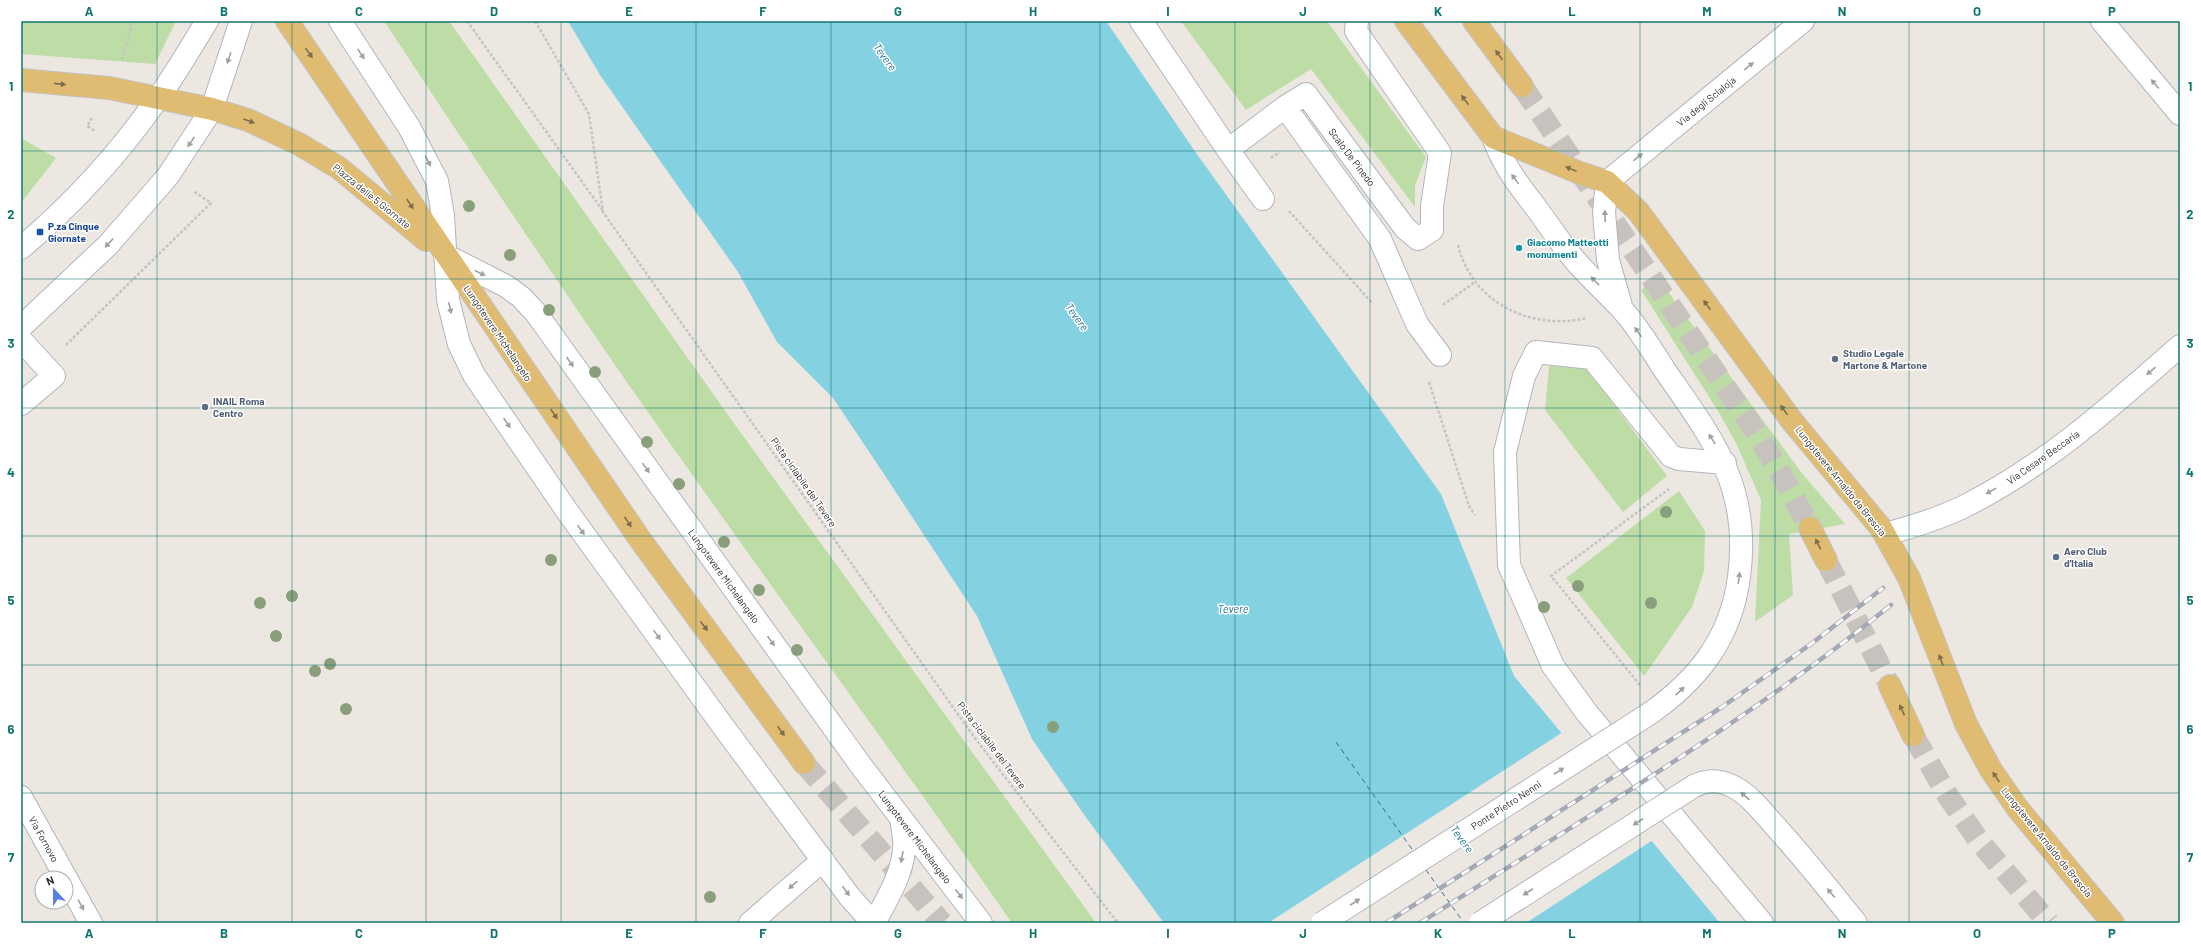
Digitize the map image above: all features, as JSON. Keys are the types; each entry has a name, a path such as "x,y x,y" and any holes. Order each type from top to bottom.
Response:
{"main road":[{"name":"Lungotevere Michelangelo","path":"287,21 639,538 804,763"},
{"path":"1406,21 1493,137"},
{"path":"1474,21 1522,86"},
{"name":"Piazza delle 5 Giornate","path":"21,80 109,88 212,110 248,120 277,133 339,168 445,255"},
{"name":"Lungotevere Arnaldo da Brescia","path":"1493,137 1607,182 1638,211 1792,421 1886,534 1901,562 1920,604 1966,724 1991,770 2018,809 2113,923"},
{"path":"1810,528 1826,560"},
{"path":"1890,686 1913,735"}],"street":[{"path":"21,248 70,204 119,150 159,98 207,21"},
{"path":"21,327 108,245 168,176 212,110 241,21"},
{"name":"Lungotevere Michelangelo","path":"340,21 409,127 431,166 441,196 448,300 454,328 474,375 567,511 823,860 874,923"},
{"path":"1141,21 1263,199"},
{"name":"Scalo De Pinedo","path":"1286,107 1306,94 1405,228 1418,239 1432,230 1432,206 1440,153 1356,31 1357,21"},
{"name":"Via degli Scialoja","path":"1607,182 1804,21"},
{"path":"2102,21 2180,114"},
{"path":"1228,150 1286,107 1380,239 1417,324 1440,355"},
{"path":"1493,137 1505,166 1573,258 1622,309 1706,430 1725,463"},
{"path":"1607,182 1604,212 1608,260 1622,309"},
{"name":"Lungotevere Michelangelo","path":"445,255 506,286 521,297 536,313 850,750 981,923"},
{"path":"21,340 54,376 21,404"},
{"name":"Via Cesare Beccaria","path":"1886,534 1943,516 2000,486 2077,433 2180,346"},
{"path":"1725,463 1679,459 1671,456 1663,448 1592,358 1536,352 1524,376 1505,452 1509,565 1553,666 1587,713 1762,923"},
{"name":"Ponte Pietro Nenni","path":"1322,923 1649,714 1674,696 1703,666 1722,634 1736,596 1742,558 1742,530 1734,490 1725,463"},
{"path":"1480,923 1694,786 1708,780 1719,781 1744,794 1780,832 1856,923"},
{"name":"Via Fornovo","path":"21,798 91,923"},
{"path":"874,923 893,885 902,861 904,842 901,819"},
{"path":"750,923 823,860"}],"path":[{"path":"121,66 133,21"},
{"path":"467,21 604,212"},
{"name":"Pista ciclabile del Tevere","path":"536,21 589,114 604,212 974,737 1118,923"},
{"path":"44,366 211,203 193,191"},
{"path":"1293,215 1366,294"},
{"path":"1457,238 1461,256 1475,282 1485,294 1496,302 1537,319 1564,320 1592,317"},
{"path":"1417,324 1475,282"},
{"path":"1427,376 1469,506 1478,519"},
{"path":"1641,686 1551,576 1677,483 1679,459"}],"green space":[{"path":"21,21 176,21 155,64 21,54"},
{"path":"384,21 449,21 733,422 1096,923 1012,923 631,388 506,205"},
{"path":"1181,21 1327,21 1426,157 1415,185 1415,207 1311,69 1246,110"},
{"path":"21,138 56,158 21,203"},
{"path":"1658,278 1801,472 1845,524 1789,534 1793,595 1755,622 1761,500 1736,443 1718,411 1641,290"},
{"path":"1549,366 1587,368 1667,476 1623,512 1545,410"},
{"path":"1679,491 1705,531 1704,571 1692,607 1644,676 1566,578"}],"water":[{"name":"Tevere","path":"568,21 1106,21 1194,150 1441,494 1514,676 1720,923 1164,923 1085,816 1032,739 977,616 882,471 833,398 777,342 738,272 600,75"}],"pier":[{"path":"1563,732 1653,840 1526,923 1268,923"}],"ferry route":[{"path":"1336,742 1414,852"},
{"path":"1426,870 1464,923"}],"tunnel":[{"path":"1522,86 1759,437 1810,528"},
{"path":"1826,560 1890,686"},
{"path":"1913,735 1948,796 1979,841 2049,923"},
{"path":"804,763 942,923"}],"railway":[{"path":"1386,923 1722,707 1811,644 1883,588"},
{"path":"1420,923 1601,809 1720,731 1778,691 1891,605"}],"place":[{"name":"P.za Cinque Giornate","path":"40,232"},
{"name":"Giacomo Matteotti monumenti","path":"1519,248"},
{"name":"Studio Legale Martone & Martone","path":"1835,359"},
{"name":"INAIL Roma Centro","path":"205,407"},
{"name":"Aero Club d'Italia","path":"2056,557"}]}
